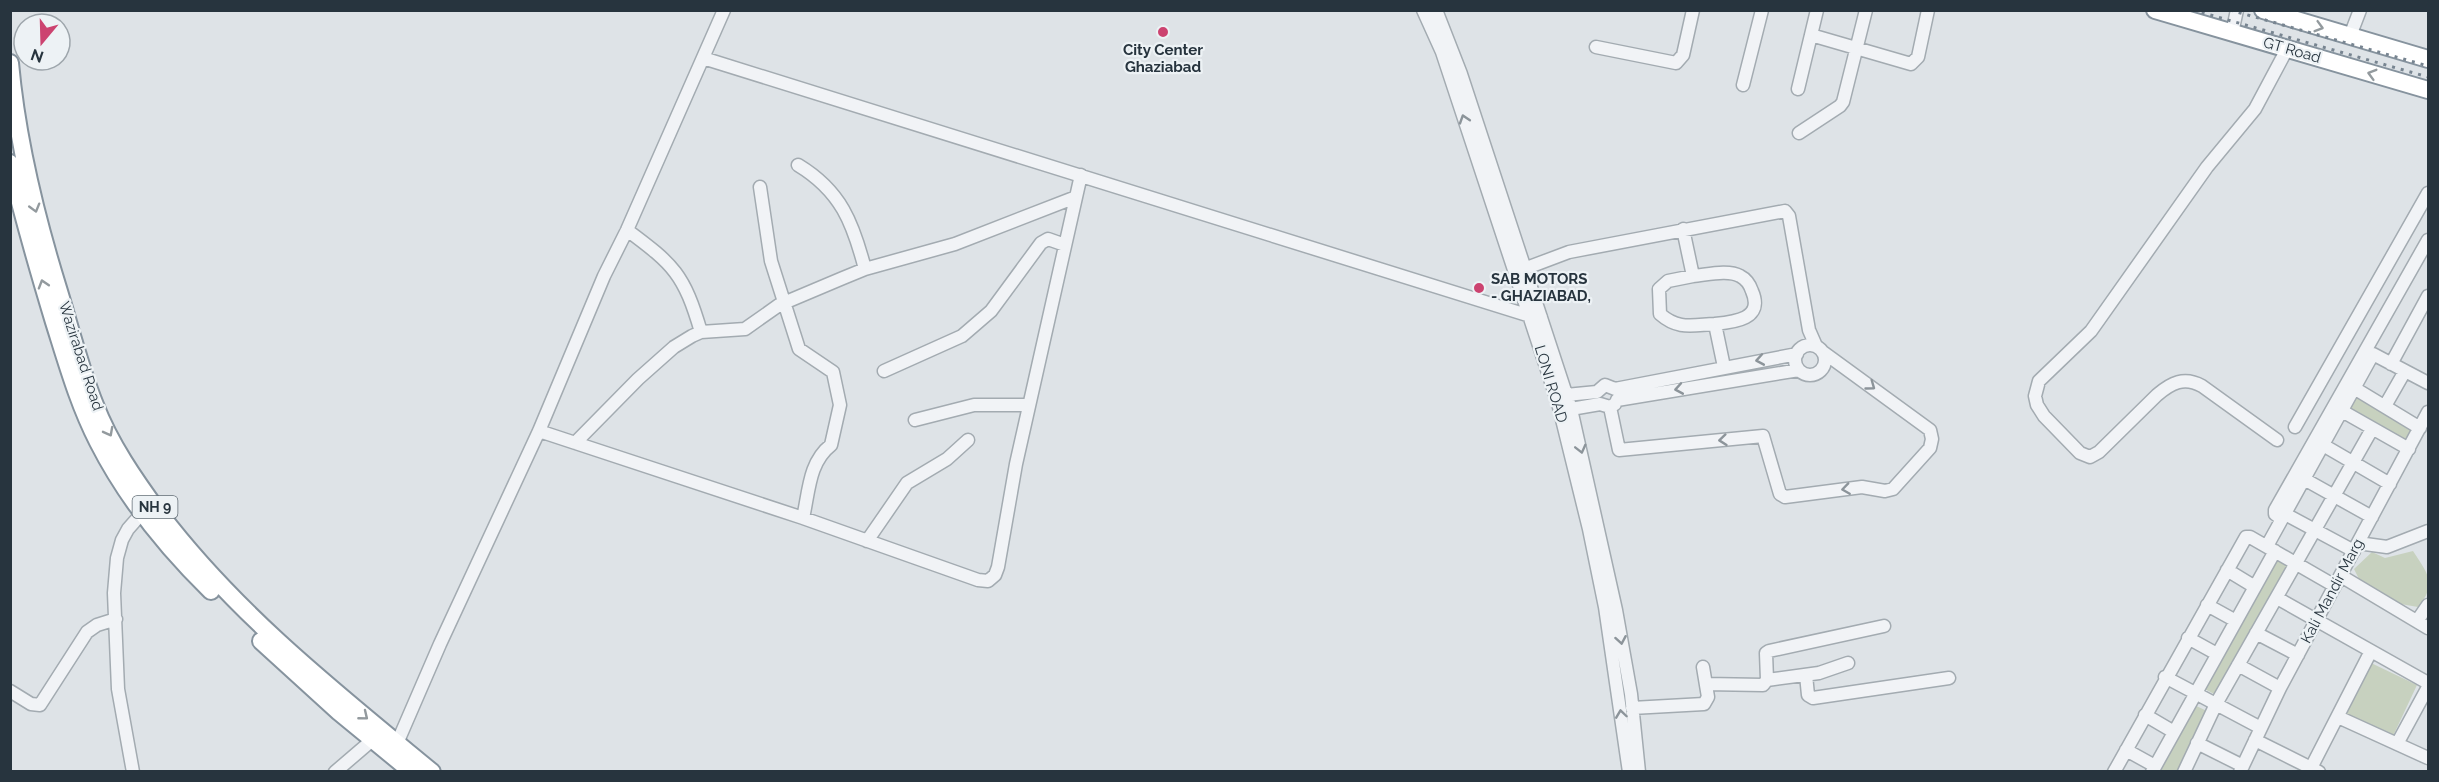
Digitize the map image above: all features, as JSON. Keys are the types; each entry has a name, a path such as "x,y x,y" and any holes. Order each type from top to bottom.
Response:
{"highway":[{"name":"GT Road","path":"2155,10 2428,90"},
{"name":"GT Road","path":"2263,10 2428,59"},
{"name":"Wazirabad Road","path":"10,63 14,129 13,162 25,225 78,400 99,444 131,496 187,568 281,661 394,749 432,771"},
{"name":"Wazirabad Road","path":"13,162 39,223 95,406 132,476 191,554 259,626 377,735"},
{"name":"Wazirabad Road","path":"394,749 412,771"}],"street":[{"path":"394,749 539,431 604,276 627,230 724,10"},
{"name":"LONI ROAD","path":"1423,10 1476,137 1524,269 1589,529 1605,607 1629,771"},
{"name":"LONI ROAD","path":"1436,10 1452,49 1476,137 1535,317 1571,409 1601,535 1632,708 1639,771"},
{"path":"1596,47 1677,63 1683,55 1693,10"},
{"path":"1743,85 1762,10"},
{"path":"1798,89 1817,10"},
{"path":"1799,133 1840,106 1846,95 1866,10"},
{"path":"1811,35 1911,64 1918,57 1928,10"},
{"path":"2232,33 2237,10"},
{"path":"2350,36 2360,10"},
{"path":"2277,440 2202,386 2179,381 2157,394 2099,453 2090,457 2080,453 2044,416 2035,396 2039,381 2091,331 2207,166 2255,109 2287,49"},
{"path":"703,58 1535,317"},
{"path":"798,165 812,173 831,190 844,210 856,234 865,269"},
{"path":"539,431 803,518 978,580 988,580 995,575 998,567 1016,464 1081,175"},
{"path":"760,187 771,261 792,322 796,345 834,372 840,405 831,446 821,453 814,465 803,518"},
{"path":"2295,427 2428,193"},
{"path":"575,443 638,379 674,347 701,332 745,329 784,302 865,269 955,244 1076,197"},
{"path":"1524,269 1569,252 1781,211 1788,213 1809,330 1819,349 1824,367 1817,374 1807,375 1798,370 1608,398 1566,395"},
{"path":"1683,229 1693,276"},
{"path":"627,230 664,259 679,276 691,297 701,332"},
{"path":"884,371 962,336 992,311 1041,243 1048,239 1065,244"},
{"path":"2428,240 2275,514 2356,547 2387,547 2428,531"},
{"path":"1740,275 1750,284 1755,298 1753,310 1745,318 1715,324 1685,326 1670,323 1660,314 1659,289 1668,281 1693,276 1740,275"},
{"path":"2391,364 2424,317 2428,296"},
{"path":"1715,324 1724,367"},
{"path":"1571,409 1608,398 1724,367 1797,354 1806,346 1819,349 1930,430 1932,439 1930,448 1893,489 1885,491 1862,487 1785,497 1780,494 1763,436 1619,450 1608,398"},
{"path":"1797,354 1795,361 1798,370"},
{"path":"2126,750 2154,769 2255,587 2284,517 2373,354 2428,383"},
{"path":"2385,406 2405,371"},
{"path":"2354,388 2420,428"},
{"path":"915,420 974,405 1029,405"},
{"path":"2342,411 2409,449"},
{"name":"Kali Mandir Marg","path":"2242,769 2280,688 2428,412"},
{"path":"2184,771 2216,704 2372,429"},
{"path":"867,541 907,483 947,459 968,440"},
{"path":"2323,445 2390,484"},
{"path":"2304,479 2372,517"},
{"path":"133,771 118,689 114,593 117,558 128,529 143,512"},
{"path":"2114,771 2165,677 2248,536 2297,564 2338,581 2428,628"},
{"path":"2227,570 2255,587"},
{"path":"2277,598 2428,685 2397,744"},
{"path":"2207,605 2236,621"},
{"path":"2417,621 2428,605"},
{"path":"12,697 40,705 87,632 97,625 116,619"},
{"path":"1767,680 1765,658 1769,651 1884,626"},
{"path":"2256,633 2298,655"},
{"path":"2188,638 2217,654"},
{"path":"2255,740 2295,766 2315,770 2338,717 2372,651"},
{"path":"1706,684 1760,686 1767,680 1819,674 1848,663"},
{"path":"2238,665 2280,688"},
{"path":"1632,708 1704,704 1708,700 1703,667"},
{"path":"1806,675 1808,694 1813,698 1949,678"},
{"path":"2165,677 2261,728"},
{"path":"2145,715 2174,732"},
{"path":"2338,717 2428,758"},
{"path":"335,771 377,735"},
{"path":"2197,743 2242,769"}],"green space":[{"path":"2359,393 2418,428 2409,447 2346,413"},
{"path":"2413,551 2426,572 2429,585 2418,607 2383,601 2359,579 2354,569 2372,552 2385,558"},
{"path":"2276,556 2291,565 2216,695 2201,687"},
{"path":"2369,662 2417,685 2393,736 2344,713"},
{"path":"2192,704 2207,711 2179,771 2155,772"}],"railway":[{"path":"2193,10 2428,77"},
{"path":"2230,10 2428,66"}],"place":[{"name":"City Center Ghaziabad","path":"1163,32"},
{"name":"SAB MOTORS - GHAZIABAD,","path":"1479,288"}]}
